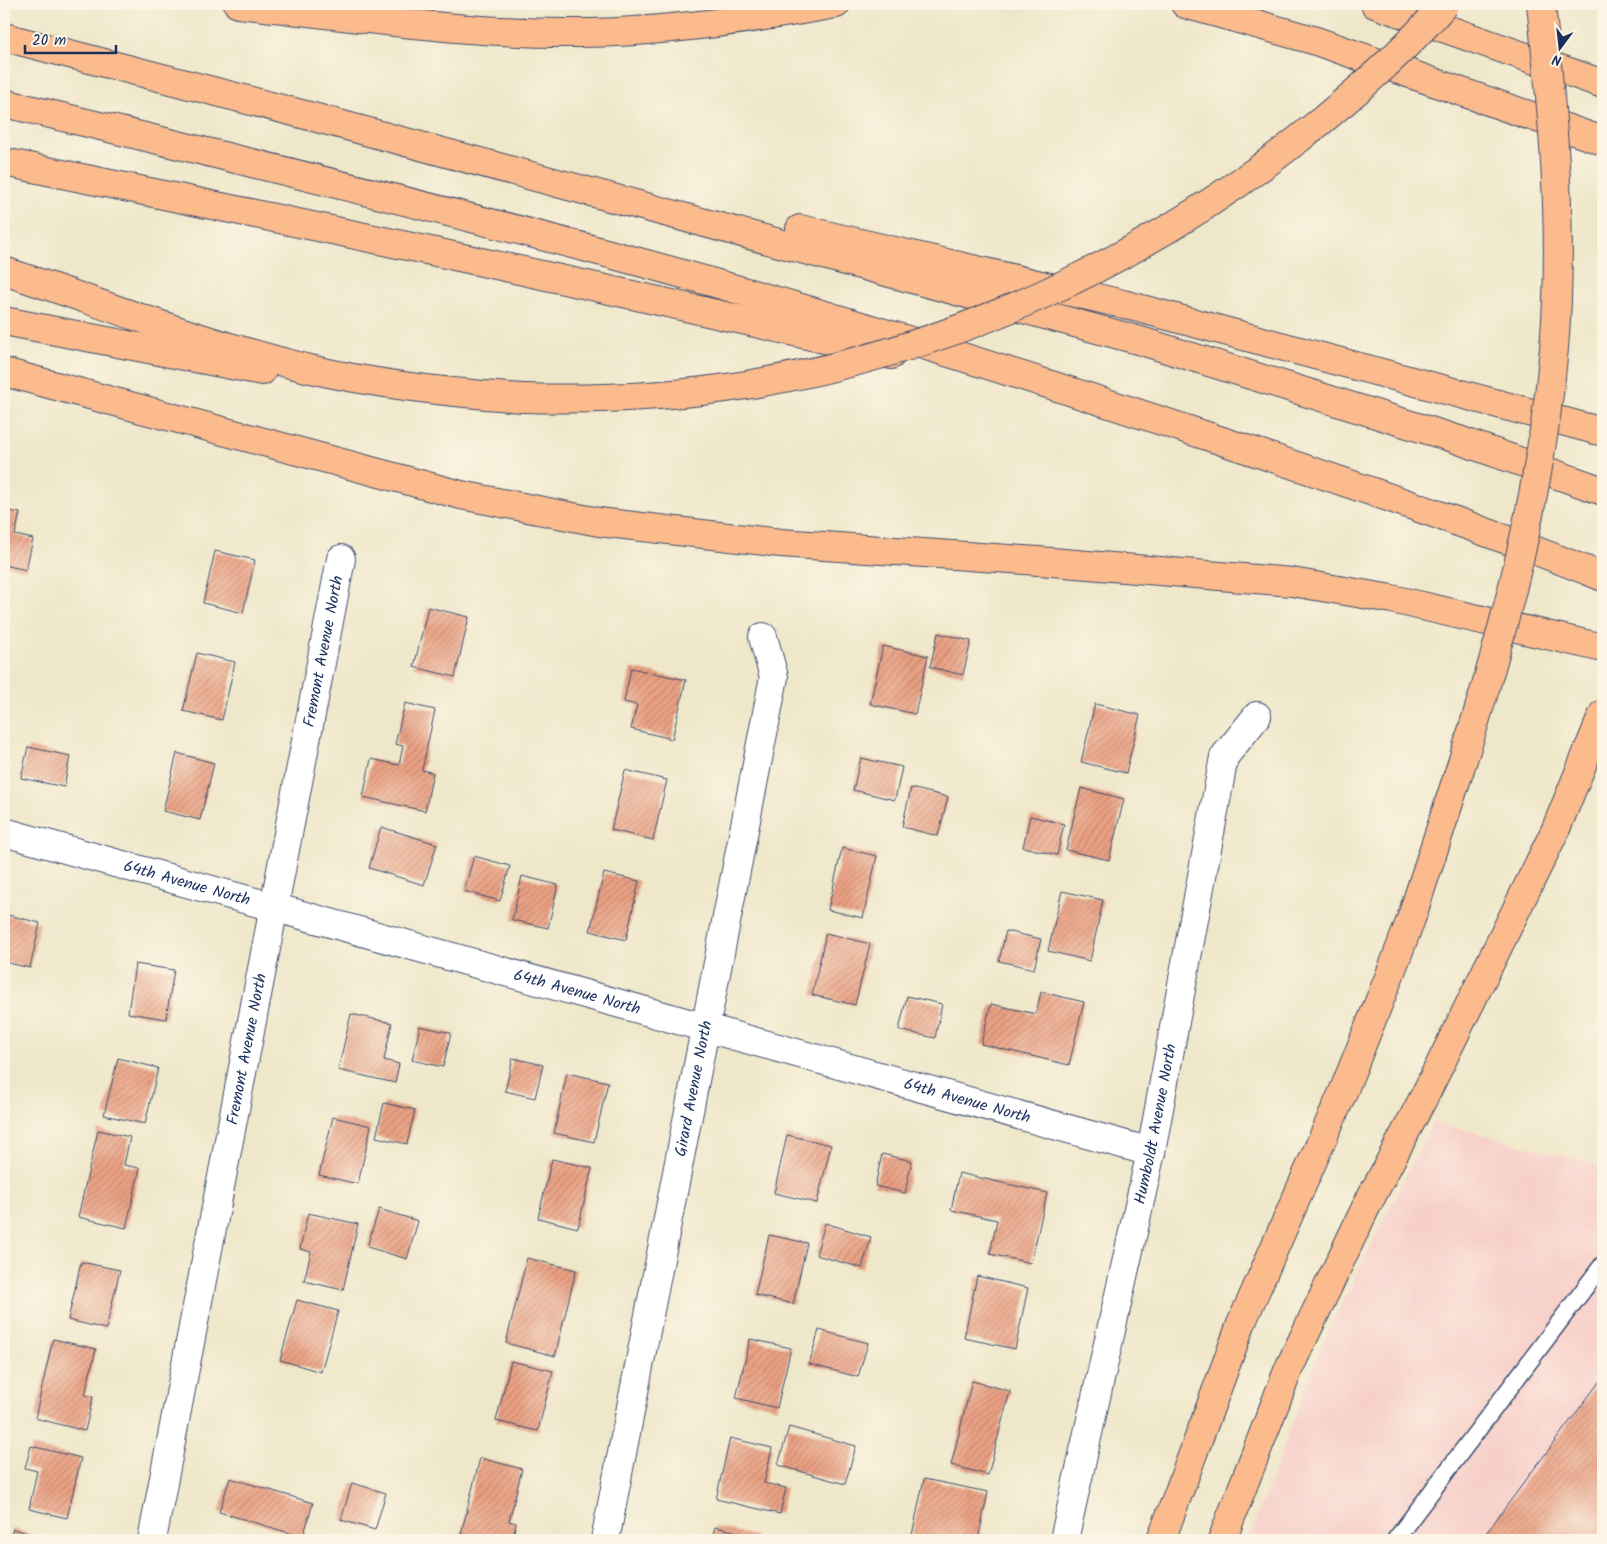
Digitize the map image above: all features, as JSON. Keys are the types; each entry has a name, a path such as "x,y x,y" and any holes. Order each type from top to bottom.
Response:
{"highway":[{"path":"238,4 480,29 577,33 661,28 774,15 824,6"},
{"path":"1185,4 1313,40 1603,141"},
{"path":"1375,4 1603,84"},
{"path":"4,321 235,367 312,379 523,398 629,397 704,391 747,385 829,367 906,347 1019,305 1128,253 1238,186 1365,84 1445,4"},
{"path":"1161,1540 1241,1324 1343,1092 1390,977 1411,919 1490,675 1510,601 1534,488 1552,365 1556,308 1558,215 1552,117 1541,4"},
{"path":"4,37 318,118 1141,340 1438,434 1603,491"},
{"path":"4,103 609,254 1004,370 1447,517 1603,577"},
{"path":"318,118 1123,304 1603,432"},
{"path":"4,162 168,194 676,304 941,367 1212,438"},
{"path":"4,271 262,356 322,371 440,391"},
{"path":"4,372 461,495 599,522 780,543 1061,562 1292,582 1392,599 1603,648"},
{"path":"1222,1540 1289,1368 1366,1207 1424,1097 1555,831 1603,714"}],"street":[{"name":"Fremont Avenue North","path":"152,1540 341,559"},
{"name":"Girard Avenue North","path":"605,1540 774,677 763,637"},
{"name":"Humboldt Avenue North","path":"1064,1540 1151,1152 1224,757 1257,716"},
{"name":"64th Avenue North","path":"4,832 1151,1152"}],"lane":[{"path":"1395,1540 1603,1264"}],"shaded area":[{"path":"1433,1122 1603,1166 1603,1540 1248,1540 1324,1340"}],"building":[{"path":"4,510 20,513 15,535 33,539 26,570 4,565"},
{"path":"215,551 255,560 243,613 203,603"},
{"path":"428,607 469,617 455,677 414,667"},
{"path":"938,633 971,641 963,675 930,667"},
{"path":"883,646 928,656 915,714 870,704"},
{"path":"197,653 235,662 222,720 183,711"},
{"path":"631,668 686,680 672,739 631,729 637,705 624,702"},
{"path":"405,703 435,710 422,770 433,773 425,811 363,797 371,759 399,765 403,746 395,744"},
{"path":"1095,704 1140,715 1126,773 1081,762"},
{"path":"28,747 70,756 64,787 21,778"},
{"path":"177,753 214,763 200,820 163,811"},
{"path":"861,758 902,767 895,800 853,790"},
{"path":"625,770 667,780 653,840 611,830"},
{"path":"911,788 948,797 938,836 902,827"},
{"path":"1081,788 1124,799 1109,860 1066,850"},
{"path":"1030,816 1064,824 1057,855 1023,847"},
{"path":"381,827 437,844 424,885 369,868"},
{"path":"842,848 877,856 863,918 828,910"},
{"path":"474,856 510,866 500,901 464,891"},
{"path":"604,873 639,881 626,940 590,931"},
{"path":"522,876 558,885 548,928 512,920"},
{"path":"1062,891 1103,900 1090,961 1048,951"},
{"path":"4,914 40,923 30,968 4,962"},
{"path":"1006,931 1041,939 1034,969 999,961"},
{"path":"826,933 870,944 855,1005 812,995"},
{"path":"135,964 174,970 166,1019 128,1013"},
{"path":"1041,992 1084,1002 1069,1065 981,1044 991,1004 1036,1014"},
{"path":"907,996 942,1004 935,1038 899,1030"},
{"path":"351,1014 392,1023 384,1060 399,1064 395,1083 338,1070"},
{"path":"420,1026 451,1033 443,1067 412,1060"},
{"path":"118,1058 158,1068 145,1124 104,1115"},
{"path":"513,1058 543,1065 535,1098 505,1091"},
{"path":"567,1073 608,1082 594,1142 554,1133"},
{"path":"384,1103 415,1110 407,1144 376,1137"},
{"path":"333,1117 371,1126 358,1184 319,1175"},
{"path":"98,1130 130,1137 124,1165 140,1168 126,1228 78,1217"},
{"path":"787,1135 831,1145 817,1203 774,1193"},
{"path":"882,1154 912,1161 905,1193 875,1186"},
{"path":"552,1159 592,1168 578,1228 538,1218"},
{"path":"959,1173 1047,1193 1031,1263 990,1254 997,1220 951,1210"},
{"path":"379,1209 418,1221 407,1259 367,1247"},
{"path":"308,1213 358,1224 343,1290 304,1281 311,1252 300,1249"},
{"path":"825,1223 871,1237 862,1268 816,1255"},
{"path":"769,1235 807,1243 793,1304 755,1295"},
{"path":"527,1258 576,1270 555,1356 506,1343"},
{"path":"81,1262 120,1270 106,1329 68,1320"},
{"path":"977,1276 1028,1288 1015,1349 964,1338"},
{"path":"297,1300 338,1311 321,1372 280,1360"},
{"path":"819,1330 868,1343 858,1377 809,1364"},
{"path":"53,1339 96,1349 85,1395 93,1397 85,1431 35,1418"},
{"path":"750,1339 791,1348 777,1408 736,1398"},
{"path":"511,1361 553,1371 538,1431 496,1421"},
{"path":"1603,1377 1603,1540 1481,1540"},
{"path":"972,1381 1010,1391 988,1475 951,1465"},
{"path":"789,1427 856,1446 845,1484 778,1465"},
{"path":"730,1438 772,1448 764,1483 786,1488 780,1514 716,1499"},
{"path":"31,1446 81,1458 67,1518 29,1509 37,1471 25,1468"},
{"path":"480,1458 522,1469 509,1521 516,1523 512,1540 485,1540 461,1534"},
{"path":"230,1478 313,1503 303,1537 219,1512"},
{"path":"924,1479 988,1492 978,1540 911,1540"},
{"path":"352,1483 386,1493 375,1530 341,1520"},
{"path":"715,1527 756,1536 755,1540 711,1540"},
{"path":"13,1529 51,1540 10,1540"}]}
